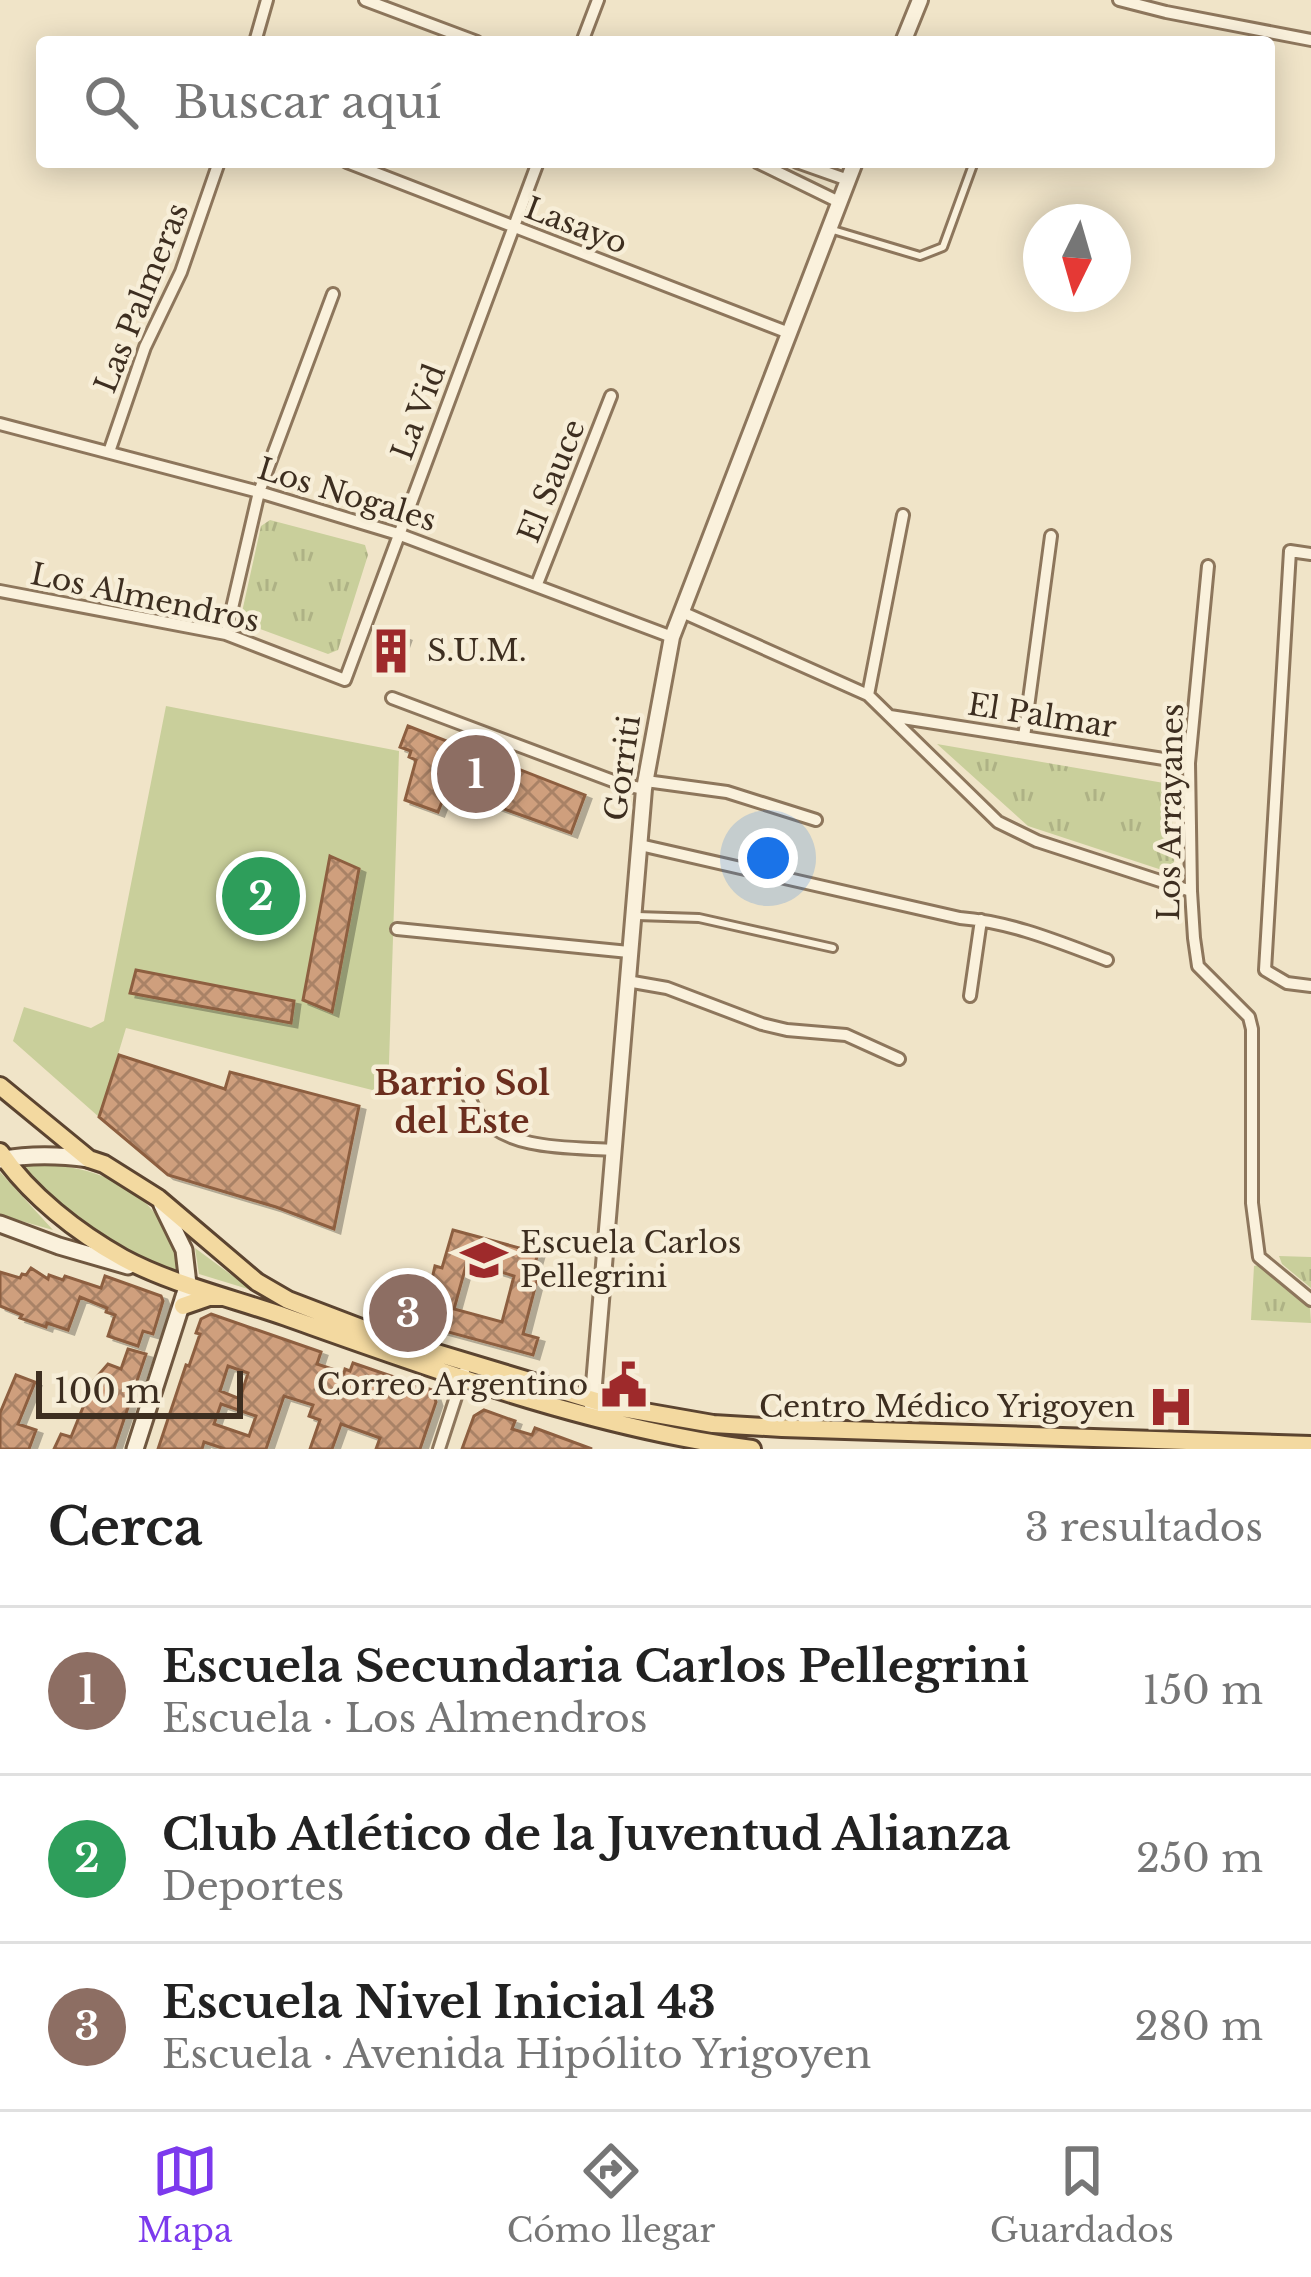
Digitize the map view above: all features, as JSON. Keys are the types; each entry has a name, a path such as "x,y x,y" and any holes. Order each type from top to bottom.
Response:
{"main road":[{"path":"0,1087 89,1159"},
{"path":"2,1157 57,1155 104,1164 158,1198 256,1282 288,1300 464,1371"},
{"path":"2,1157 80,1231 175,1286 183,1306"},
{"path":"135,1449 188,1284 179,1237 158,1198"},
{"path":"0,1224 592,1407 752,1426 1024,1442 1311,1445"},
{"path":"183,1306 209,1297 228,1297"},
{"path":"592,1407 633,1427 752,1449"}],"street":[{"path":"257,36 267,0"},
{"path":"365,0 461,36"},
{"path":"584,36 598,0"},
{"path":"905,36 920,0"},
{"path":"1119,0 1167,6 1311,40"},
{"name":"Las Palmeras","path":"109,452 145,347 182,272 217,168"},
{"name":"Lasayo","path":"362,168 789,333"},
{"name":"La Vid","path":"345,680 536,168"},
{"path":"770,168 839,202"},
{"path":"813,168 848,180"},
{"name":"Gorriti","path":"592,1407 645,785 672,637 853,168"},
{"path":"226,634 259,492 333,294"},
{"name":"El Sauce","path":"537,584 611,396"},
{"name":"Los Nogales","path":"0,424 398,534 672,637"},
{"path":"868,695 903,515"},
{"path":"1024,737 1051,536"},
{"path":"1311,554 1290,551 1265,970 1287,983 1311,986"},
{"name":"Los Arrayanes","path":"1208,566 1190,763 1190,891 1198,966 1250,1017 1252,1203 1258,1257 1311,1300"},
{"name":"Los Almendros","path":"0,591 226,634 345,680"},
{"path":"682,612 868,695 998,822 1037,841 1190,891"},
{"path":"392,698 621,784 727,792 816,820"},
{"name":"El Palmar","path":"887,716 1190,763"},
{"path":"640,845 1028,931 1107,960"},
{"path":"970,996 981,920"},
{"path":"398,928 629,952"},
{"path":"627,981 667,988 774,1027 846,1035 899,1059"},
{"path":"461,1082 477,1113 495,1130 532,1143 614,1150"},
{"path":"439,1449 464,1371"},
{"path":"752,1426 752,1449"}],"lane":[{"path":"829,229 920,256 943,247 972,168"},
{"path":"634,916 699,919 833,948"}],"green space":[{"path":"270,520 365,545 368,555 338,650 328,654 249,625 242,612 261,526"},
{"path":"166,706 399,751 388,1094 126,1028 99,1117 13,1041 24,1007 91,1028 104,1021"},
{"path":"937,744 1164,783 1171,791 1174,862 1165,871 1028,826"},
{"path":"24,1166 87,1171 135,1194 168,1233 178,1273 114,1243 74,1217"},
{"path":"0,1172 53,1230 0,1215"},
{"path":"195,1248 249,1288 199,1274"},
{"path":"1279,1256 1311,1257 1311,1288 1282,1264"},
{"path":"1263,1264 1310,1307 1311,1323 1251,1320 1254,1266"}],"building":[{"name":"S.U.M.","path":"389,631 405,637 393,670 377,665"},
{"path":"408,726 585,795 571,833 482,801 485,794 450,781 438,812 405,800 416,760 409,757 411,751 400,747"},
{"path":"330,856 359,869 332,1012 303,1000"},
{"path":"136,970 294,1001 291,1023 130,993"},
{"path":"119,1055 225,1089 230,1072 359,1106 334,1229 168,1175 99,1117"},
{"path":"453,1230 538,1253 531,1278 537,1280 523,1334 538,1338 533,1355 393,1317 407,1272 432,1279 435,1266 442,1268","holes":["467,1262 514,1276 502,1322 454,1309"]},
{"path":"31,1268 48,1279 49,1275 63,1280 65,1276 101,1288 105,1276 161,1296 153,1334 143,1331 138,1346 108,1336 115,1315 80,1297 68,1330 20,1318 22,1315 0,1306 0,1272 20,1278"},
{"path":"211,1314 321,1352 317,1364 344,1373 353,1363 432,1390 436,1402 420,1449 376,1449 380,1438 341,1424 332,1449 310,1449 320,1420 309,1416 313,1405 284,1396 266,1449 225,1449 204,1442 202,1449 158,1449 200,1334 196,1333 201,1319","holes":["228,1366 248,1373 240,1399 220,1391","221,1404 256,1416 249,1436 214,1424"]},
{"path":"128,1349 146,1354 114,1449 54,1449 61,1434 71,1437 94,1380 108,1364 121,1369"},
{"path":"16,1375 35,1382 18,1424 36,1430 29,1449 0,1449 0,1413"},
{"path":"484,1410 515,1421 512,1429 532,1435 535,1428 592,1449 462,1449 474,1416"}],"place":[{"name":"S.U.M.","path":"391,651"},
{"name":"Escuela Secundaria Carlos Pellegrini","path":"476,774"},
{"name":"Club Atlético de la Juventud Alianza","path":"261,896"},
{"name":"Escuela Carlos Pellegrini","path":"484,1260"},
{"name":"Escuela Nivel Inicial 43","path":"408,1313"},
{"name":"Correo Argentino","path":"624,1385"},
{"name":"Centro Médico Yrigoyen","path":"1171,1407"}],"district":[{"name":"Barrio Sol del Este","path":"462,1102"}]}
